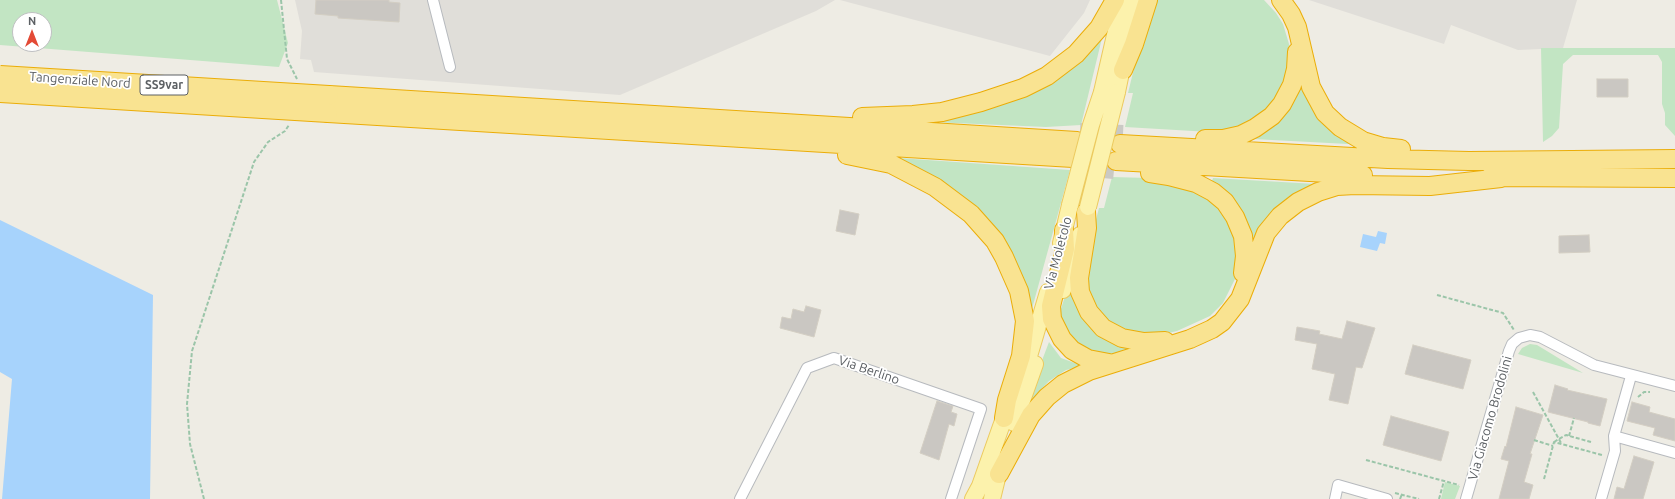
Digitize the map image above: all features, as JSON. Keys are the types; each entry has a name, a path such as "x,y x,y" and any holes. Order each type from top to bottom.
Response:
{"highway":[{"path":"660,116 718,109 883,117 928,114 967,106 1023,88 1058,69 1076,54 1092,37 1115,0"},
{"path":"1123,70 1134,44 1148,0"},
{"path":"1118,152 1223,139 1236,136 1250,131 1272,116 1282,104 1288,93 1295,76 1297,59 1295,41 1290,26 1281,11 1271,0"},
{"path":"1281,0 1291,14 1297,27 1309,82 1315,97 1330,118 1351,135 1370,144 1388,148 1464,153 1520,154 1547,160"},
{"name":"Tangenziale Nord","path":"0,75 660,116"},
{"name":"SS9var","path":"0,93 730,138"},
{"path":"660,116 1038,139 1078,137"},
{"path":"730,138 1017,155 1072,162"},
{"path":"730,138 745,140 780,150 852,156 883,162 905,170 935,187 972,214 992,238 1004,257 1016,281 1025,322 1023,347 1007,400 1004,418"},
{"path":"1118,152 1380,159 1675,159"},
{"path":"1118,152 1368,175 1501,178 1675,178"},
{"path":"1081,208 1086,233 1079,268 1079,287 1089,312 1107,331 1132,341 1161,342 1191,332 1205,325 1218,317 1230,303 1242,276 1245,251 1240,226 1225,202 1208,189 1187,180 1159,174 1118,152"},
{"path":"999,474 1026,422 1046,397 1075,377 1120,361 1190,340 1222,322 1240,299 1266,233 1289,208 1308,196 1328,188 1346,186 1430,186 1501,178"},
{"path":"1604,178 1675,190"},
{"path":"1064,230 1065,249 1051,306 1052,319 1062,338 1077,353 1088,359 1100,362 1120,361"}],"main road":[{"name":"Via Moletolo","path":"992,499 1002,459 1015,418 1052,319 1110,92 1123,0"},
{"name":"Via Moletolo","path":"1110,92 1123,70 1136,0"},
{"name":"Via Moletolo","path":"973,499 983,481 1004,418 1013,402 1035,341 1064,230 1081,208"}],"street":[{"path":"433,0 450,67"},
{"name":"Via Giacomo Brodolini","path":"1466,499 1509,351 1517,339 1525,336 1540,337 1590,363 1631,376 1675,386"},
{"name":"Via Berlino","path":"740,499 807,368 834,358 981,410 951,499"},
{"path":"1601,499 1614,454 1614,436 1631,376"},
{"path":"1614,436 1675,453"},
{"path":"1334,499 1338,485 1387,499"}],"path":[{"path":"281,0 288,59 298,82"},
{"path":"204,499 190,444 187,404 192,351 254,162 268,142 285,131 292,122"},
{"path":"1437,295 1503,313 1514,332 1518,329"},
{"path":"1533,392 1562,444"},
{"path":"1638,397 1644,392 1654,393"},
{"path":"1569,436 1574,418"},
{"path":"1544,479 1554,442 1566,435 1590,442"},
{"path":"1534,440 1553,446"},
{"path":"1554,442 1602,455"},
{"path":"1366,460 1469,488"},
{"path":"1440,499 1444,481"},
{"path":"1400,499 1402,494"}],"shaded area":[{"path":"295,0 835,0 816,11 620,95 314,72 311,60 300,59 302,31"},
{"path":"840,0 1090,0 1084,13 1050,56"},
{"path":"1309,0 1577,0 1563,48 1518,50 1451,25 1444,44"}],"green space":[{"path":"0,0 277,0 288,43 279,67 52,49 52,12 12,12 12,46 0,45"},
{"path":"1153,0 1264,0 1276,13 1283,24 1292,54 1279,98 1249,125 1210,132 1125,127 1133,93 1128,93 1147,15"},
{"path":"1102,38 1081,125 1046,127 932,122 968,112"},
{"path":"1541,48 1675,48 1675,136 1665,125 1665,113 1662,104 1662,62 1658,55 1573,55 1563,64 1559,128 1552,136 1543,142"},
{"path":"1300,80 1349,142 1348,144 1253,139"},
{"path":"899,158 1070,170 1030,316 1010,255"},
{"path":"1112,177 1148,178 1207,194 1234,226 1238,269 1235,279 1223,303 1210,316 1177,331 1156,336 1114,328 1089,299 1085,261 1099,208 1104,208"},
{"path":"1213,178 1316,184 1254,238 1241,213 1225,192 1212,181"},
{"path":"1069,284 1133,350 1102,357 1075,345 1059,315"},
{"path":"1049,342 1061,358 1083,366 1066,370 1049,381 1024,408"},
{"path":"1530,344 1537,345 1583,373 1518,354 1522,348"},
{"path":"1445,482 1460,486 1455,499 1441,499"}],"water":[{"path":"0,220 153,295 150,499 2,499 12,379 0,372"},
{"path":"1378,231 1387,233 1385,244 1380,243 1377,251 1360,247 1363,234 1376,237"}],"building":[{"path":"316,0 389,0 389,2 400,3 399,22 338,18 338,16 315,14"},
{"path":"1597,79 1628,79 1628,97 1597,97"},
{"path":"840,210 859,214 855,235 836,231"},
{"path":"1589,235 1590,252 1559,253 1559,236"},
{"path":"806,306 821,310 814,337 780,328 782,317 791,319 793,309 804,312"},
{"path":"1347,321 1375,328 1362,368 1356,367 1348,404 1329,400 1335,374 1312,369 1317,344 1295,340 1297,327 1320,331 1319,334 1342,339"},
{"path":"1413,345 1471,360 1463,389 1405,374"},
{"path":"1555,385 1568,389 1567,390 1607,399 1600,426 1548,412"},
{"path":"937,401 953,406 951,412 957,414 954,426 949,424 939,460 920,453"},
{"path":"1632,402 1650,407 1649,412 1675,419 1675,441 1653,435 1655,428 1627,421"},
{"path":"1516,407 1543,415 1530,454 1532,454 1524,482 1533,485 1529,499 1499,499 1509,461 1501,459 1505,446 1506,447"},
{"path":"1391,416 1449,432 1441,461 1383,445"},
{"path":"1634,456 1654,462 1643,499 1614,499 1617,487 1624,489"}],"tunnel":[{"path":"1080,132 1123,134"},
{"path":"1071,166 1114,170"}]}
